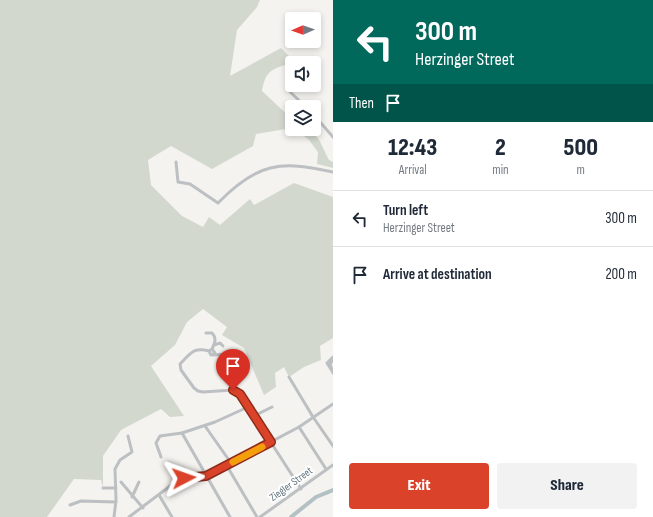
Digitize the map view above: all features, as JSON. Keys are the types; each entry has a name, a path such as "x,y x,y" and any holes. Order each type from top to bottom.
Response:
{"street":[{"path":"290,92 299,100"},
{"path":"321,122 333,137"},
{"path":"176,162 178,182 190,184 218,203 239,182 269,168 300,165 333,172"},
{"path":"206,333 213,334 215,339 214,345 210,350"},
{"path":"214,345 219,343 223,346"},
{"path":"210,350 195,350 180,364 181,370 194,388 198,391 236,390 301,489"},
{"path":"210,350 211,355 239,353"},
{"path":"332,372 327,363 333,357"},
{"path":"332,372 330,364 333,360"},
{"path":"289,377 313,417 333,446"},
{"path":"129,517 181,479 206,476 227,466 299,426 333,404"},
{"path":"162,457 156,446 158,438 163,435 182,433 205,426 248,407"},
{"path":"254,416 272,407"},
{"path":"205,426 231,463"},
{"path":"299,426 326,469"},
{"path":"182,433 228,517"},
{"path":"114,517 116,502 116,466 122,458 132,452 128,436"},
{"name":"Ziegler Street","path":"259,517 301,489 333,465"},
{"path":"227,466 259,517"},
{"path":"120,482 143,508"},
{"path":"132,497 139,482"},
{"path":"103,488 116,488"},
{"path":"160,495 172,517"},
{"path":"70,505 80,501 116,502"}],"shaded area":[{"path":"0,0 260,0 257,7 237,30 230,76 281,48 289,56 285,56 285,65 272,70 269,73 266,77 262,91 285,112 285,129 256,134 253,146 212,169 171,146 148,160 151,185 182,216 203,227 209,217 220,225 250,199 254,205 294,183 333,197 333,338 320,346 321,360 304,367 289,377 284,367 275,373 276,387 264,395 244,348 222,335 227,327 203,309 187,322 175,345 151,366 184,416 170,417 161,409 121,430 103,456 103,488 101,480 74,479 47,517 0,517"},
{"path":"304,136 317,137 329,160 333,162 333,168 317,164 318,152"}],"waterway":[{"path":"291,517 316,497 333,490"}],"slow traffic":[{"path":"233,462 262,447"}],"route":[{"path":"184,478 206,476 271,442 240,394 236,390 233,390"}]}
